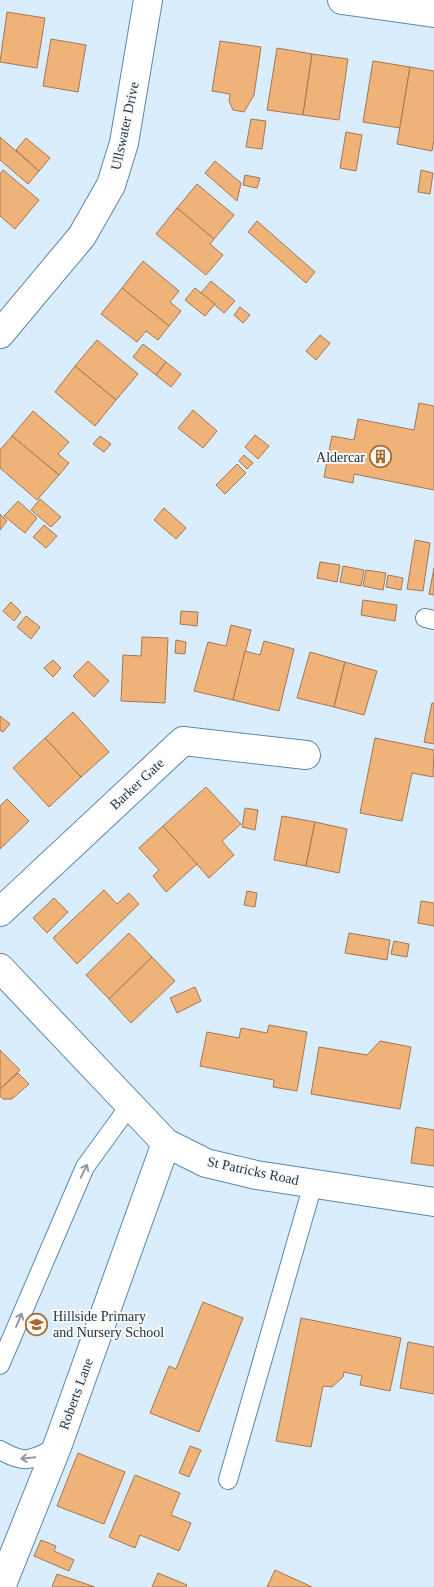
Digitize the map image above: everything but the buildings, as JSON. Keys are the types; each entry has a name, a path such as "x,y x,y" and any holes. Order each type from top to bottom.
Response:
{"street":[{"name":"Ullswater Drive","path":"0,334 82,236 112,185 124,144 148,0"},
{"path":"342,0 434,13"},
{"name":"Barker Gate","path":"0,912 183,741 306,755"},
{"name":"St Patricks Road","path":"0,968 166,1143 206,1163 256,1175 434,1202"},
{"name":"Roberts Lane","path":"1,1587 57,1447 166,1143"}],"lane":[{"path":"0,1365 85,1167 130,1105"},
{"path":"228,1480 313,1184"},
{"path":"0,1450 16,1459 34,1459 57,1447"}],"place":[{"name":"Aldercar","path":"381,457"},
{"name":"Hillside Primary and Nursery School","path":"37,1324"}]}
